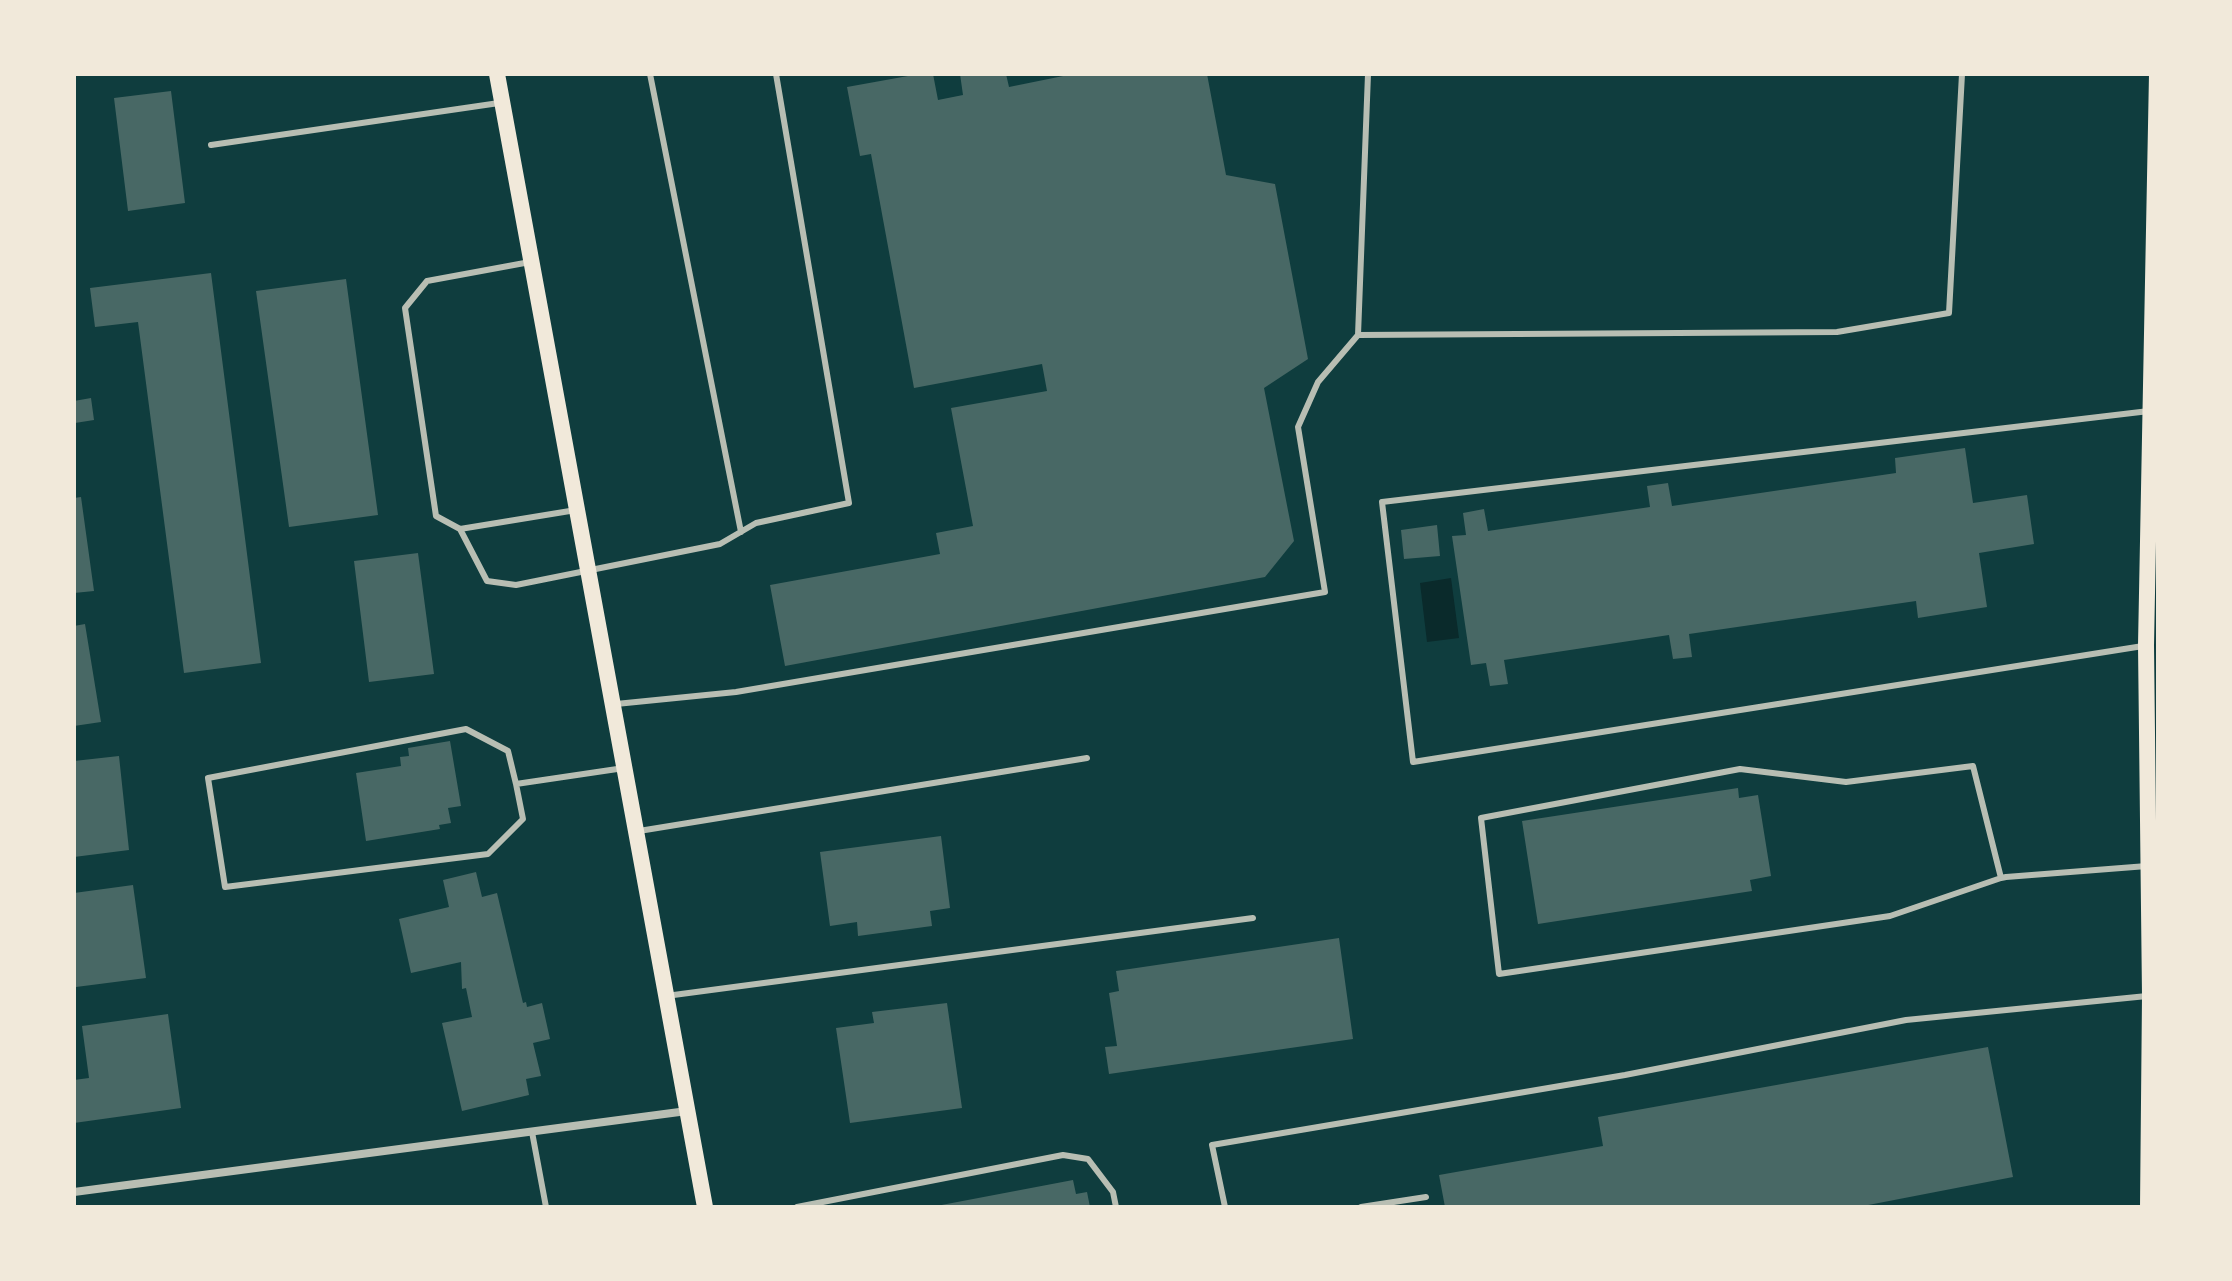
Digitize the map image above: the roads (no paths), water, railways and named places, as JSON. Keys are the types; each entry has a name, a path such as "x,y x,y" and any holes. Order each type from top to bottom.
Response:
{"main road":[{"path":"497,74 705,1207"},
{"path":"2148,1207 2150,996 2146,645 2157,74"}],"street":[{"path":"74,1192 688,1111"}],"lane":[{"path":"650,74 741,532"},
{"path":"530,262 427,281 405,308 436,516 460,529 487,581 516,585 720,544 756,523 849,503 776,74"},
{"path":"612,704 736,692 1325,592 1298,427 1318,382 1358,335 1368,74"},
{"path":"1358,335 1837,332 1949,313 1962,74"},
{"path":"211,145 502,102"},
{"path":"2146,645 1413,762 1382,502 2149,411"},
{"path":"460,529 576,510"},
{"path":"466,729 508,751 516,784 523,819 488,854 225,887 208,778 466,729"},
{"path":"636,832 1087,758"},
{"path":"2001,878 1973,766 1846,782 1740,769 1481,818 1499,974 1890,916 2001,878 2147,866"},
{"path":"516,784 624,768"},
{"path":"666,996 1253,918"},
{"path":"1225,1207 1212,1145 1625,1075 1906,1020 2150,996"},
{"path":"532,1132 546,1207"},
{"path":"797,1207 1063,1155 1088,1159 1113,1192 1116,1207"},
{"path":"1361,1207 1426,1197"}],"water":[{"path":"1451,578 1459,638 1427,642 1420,583"}]}
